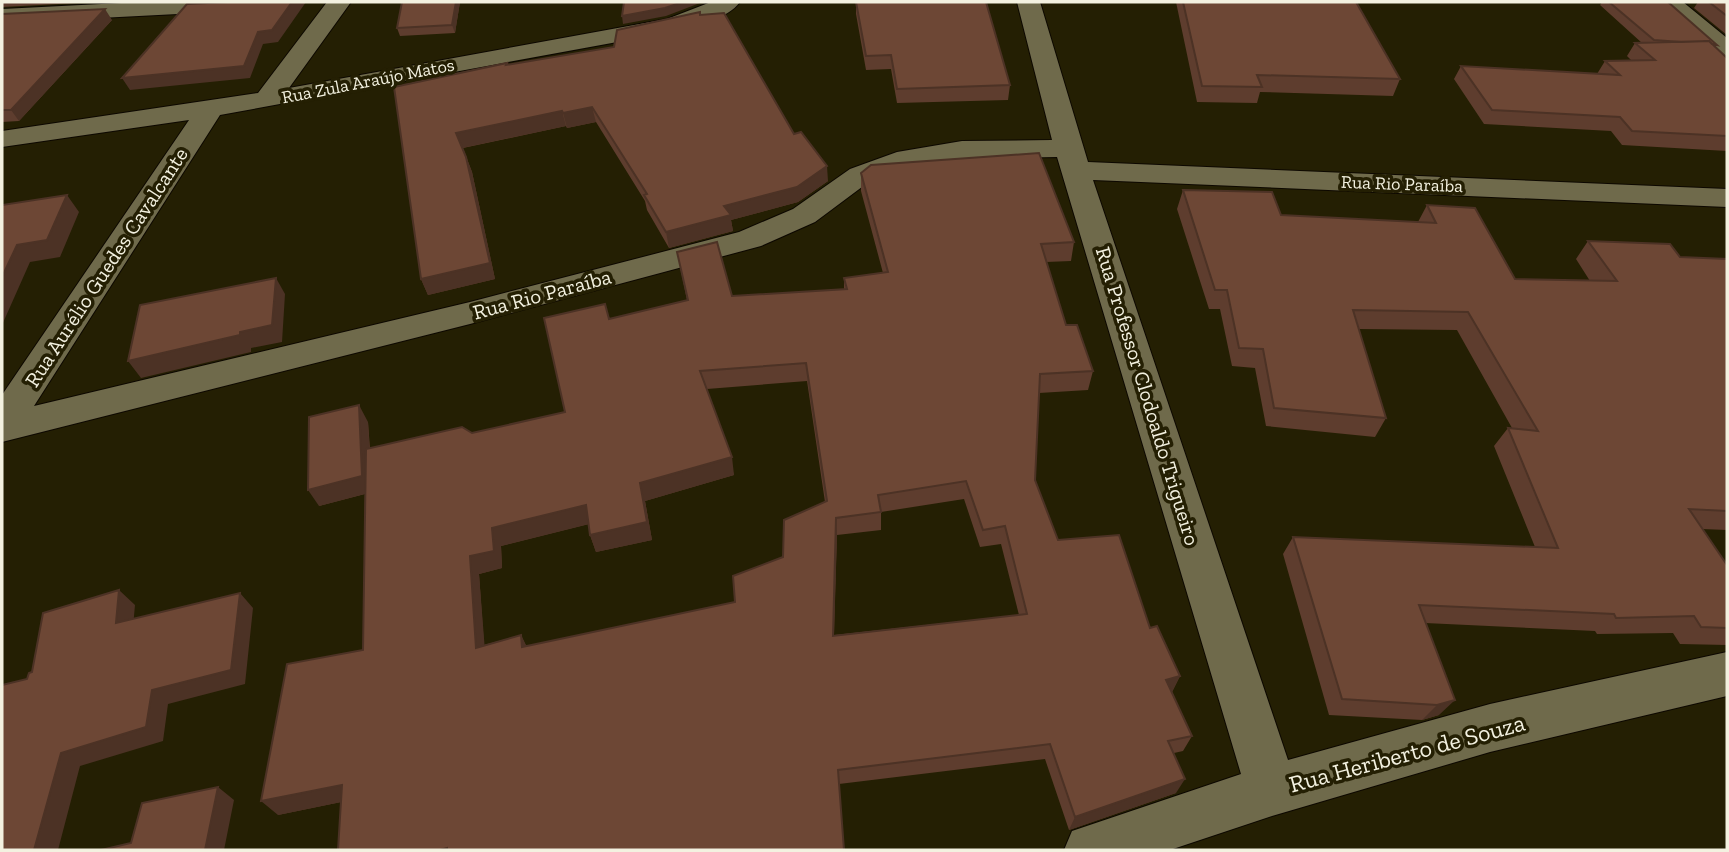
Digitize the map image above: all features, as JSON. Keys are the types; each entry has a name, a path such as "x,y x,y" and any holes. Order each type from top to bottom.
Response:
{"street":[{"path":"2,16 273,2"},
{"path":"267,100 339,2"},
{"name":"Rua Zula Araújo Matos","path":"2,139 267,100 672,25 728,2"},
{"name":"Rua Professor Clodoaldo Trigueiro","path":"1028,2 1073,160 1272,790"},
{"path":"1668,2 1727,50"},
{"name":"Rua Aurélio Guedes Cavalcante","path":"2,426 210,109"},
{"name":"Rua Rio Paraíba","path":"2,426 509,303 754,238 818,206 861,174 902,160 950,151 1006,148 1073,160 1727,198"},
{"name":"Rua Heriberto de Souza","path":"1091,850 1272,790 1490,728 1727,674"}],"building":[{"path":"292,2 272,30 258,32 244,66 122,78 187,4"},
{"path":"402,2 456,2 452,25 397,28"},
{"path":"624,2 683,2 622,16"},
{"path":"856,2 986,2 1010,85 897,89 891,55 866,56"},
{"path":"1183,2 1356,2 1400,79 1257,75 1262,87 1202,86"},
{"path":"1609,2 1668,2 1717,45 1709,41 1654,40"},
{"path":"1709,2 1727,2 1727,16"},
{"path":"105,9 11,110 2,110 2,14"},
{"path":"700,12 700,15 724,13 794,134 801,132 827,166 797,187 724,206 731,215 666,232 644,195 647,194 592,107 456,133 466,157 490,263 421,279 394,87 507,63 506,65 614,47 617,30"},
{"path":"1709,41 1727,58 1727,136 1632,131 1620,117 1492,110 1461,66 1620,75 1605,61 1655,60 1635,43"},
{"path":"1039,153 1074,242 1041,244 1066,325 1077,325 1093,371 1040,374 1035,480 1058,540 1119,535 1150,628 1157,626 1180,676 1166,680 1192,736 1168,741 1185,779 1075,817 1050,744 838,770 844,850 338,850 342,785 261,801 287,664 363,650 366,449 462,427 472,433 565,412 544,318 605,304 609,319 688,300 677,252 717,242 732,296 847,289 844,278 888,272 861,173 871,165","holes":["806,363 827,501 784,520 783,557 733,576 735,602 522,647 521,635 476,648 470,556 494,551 492,528 586,505 590,535 647,522 640,483 732,457 700,371","966,481 983,530 1005,526 1027,614 833,636 836,518 881,512 878,495"]},
{"path":"1183,190 1272,192 1281,215 1436,223 1427,205 1475,208 1515,279 1617,281 1588,241 1670,244 1680,257 1727,259 1727,511 1689,509 1727,565 1727,628 1701,627 1694,616 1616,618 1614,614 1419,605 1455,700 1437,705 1342,699 1293,537 1558,548 1508,428 1538,431 1468,312 1353,310 1386,418 1274,408 1263,349 1239,348 1227,290 1215,290"},
{"path":"67,195 47,240 17,245 2,277 2,205"},
{"path":"276,278 272,325 128,361 140,305"},
{"path":"359,405 362,476 308,490 309,417"},
{"path":"119,590 116,623 240,593 231,670 152,690 146,727 61,753 34,850 2,850 2,685 27,679 32,672 43,613"},
{"path":"218,787 205,850 101,850 131,843 142,803"}]}
